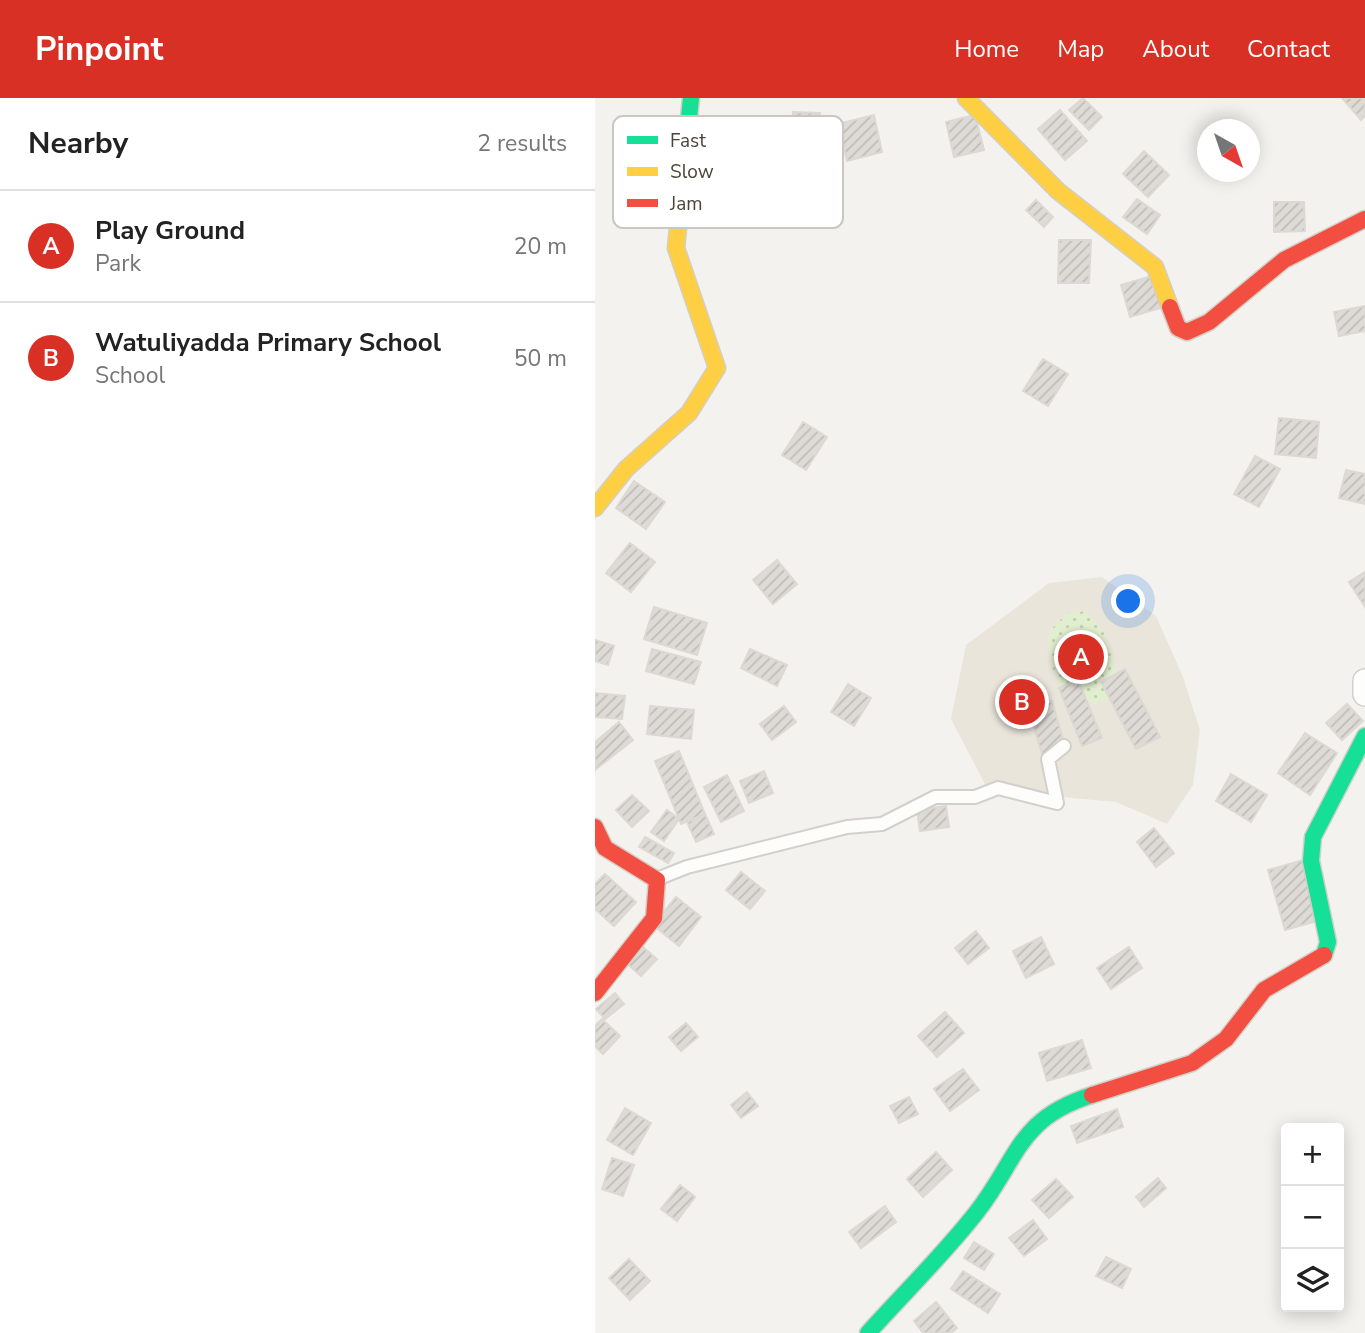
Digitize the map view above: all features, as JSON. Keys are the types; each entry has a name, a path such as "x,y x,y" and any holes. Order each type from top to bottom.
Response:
{"street":[{"path":"689,116 691,98"},
{"path":"966,98 1058,191 1155,267 1178,328 1187,332 1209,322 1284,260 1365,219"},
{"path":"595,508 626,469 689,413 717,368 676,248 678,228"},
{"path":"1365,681 1365,694"},
{"path":"868,1333 977,1212 1029,1130 1046,1115 1066,1103 1192,1063 1226,1040 1264,990 1324,955 1328,942 1311,860 1313,837 1365,736"},
{"path":"595,827 605,848 657,880 654,918 595,993"}],"lane":[{"path":"657,880 687,867 846,827 882,824 935,797 975,797 998,789 1057,803 1048,759 1064,746"}],"shaded area":[{"path":"1102,577 1156,616 1183,677 1200,730 1193,785 1167,824 1116,802 1062,797 995,782 987,788 951,719 966,645 1049,583"}],"green space":[{"path":"1086,611 1105,633 1119,682 1110,699 1094,704 1078,693 1064,694 1051,664 1049,649 1048,633 1066,614"}],"building":[{"path":"1083,98 1102,117 1089,130 1069,110"},
{"path":"1342,98 1365,98 1365,116 1361,120"},
{"path":"1060,110 1087,141 1065,160 1038,129"},
{"path":"793,112 820,113 820,116 793,116"},
{"path":"874,115 882,152 847,161 843,145 843,123"},
{"path":"975,115 984,150 954,157 946,122"},
{"path":"1144,151 1169,175 1148,197 1123,174"},
{"path":"1137,199 1160,215 1147,234 1123,217"},
{"path":"1036,200 1053,217 1044,227 1026,210"},
{"path":"1274,202 1304,202 1305,231 1274,232"},
{"path":"1059,240 1091,240 1089,283 1058,283"},
{"path":"1159,274 1167,306 1130,317 1121,285"},
{"path":"1365,306 1365,331 1339,336 1334,312"},
{"path":"1043,359 1068,374 1048,406 1023,391"},
{"path":"1279,418 1319,422 1316,458 1275,454"},
{"path":"803,422 827,437 806,470 782,455"},
{"path":"1255,456 1280,469 1259,507 1234,494"},
{"path":"1346,470 1365,474 1365,504 1339,498"},
{"path":"634,481 665,502 646,529 616,508"},
{"path":"630,543 655,562 631,592 606,573"},
{"path":"777,560 797,584 773,604 753,580"},
{"path":"1365,572 1365,607 1349,582"},
{"path":"654,607 707,623 697,655 644,639"},
{"path":"595,640 614,646 608,665 595,661"},
{"path":"652,649 701,662 694,684 646,671"},
{"path":"750,649 787,665 777,686 741,668"},
{"path":"1125,669 1160,737 1136,749 1101,682"},
{"path":"1078,680 1102,738 1082,746 1059,688"},
{"path":"848,684 871,698 854,726 831,712"},
{"path":"595,693 625,696 622,719 595,717"},
{"path":"1052,701 1066,750 1043,757 1028,708"},
{"path":"1347,704 1363,721 1342,740 1326,723"},
{"path":"650,706 694,710 691,739 647,734"},
{"path":"784,706 796,722 772,740 760,724"},
{"path":"619,722 633,740 595,770 595,742"},
{"path":"1305,733 1337,753 1310,795 1278,773"},
{"path":"679,751 705,814 681,824 655,761"},
{"path":"764,771 773,793 749,803 740,781"},
{"path":"1231,774 1267,795 1251,822 1216,801"},
{"path":"727,775 744,811 721,822 704,787"},
{"path":"632,795 649,811 632,827 616,810"},
{"path":"946,806 949,827 920,831 917,810"},
{"path":"667,810 679,819 664,841 651,832"},
{"path":"705,814 714,834 696,842 687,822"},
{"path":"1154,828 1174,853 1156,867 1137,842"},
{"path":"645,837 674,853 668,863 639,847"},
{"path":"1307,859 1324,919 1285,930 1268,870"},
{"path":"741,872 765,891 750,909 726,890"},
{"path":"605,874 636,902 614,926 595,909 595,884"},
{"path":"676,897 701,917 679,946 653,925"},
{"path":"976,931 989,948 968,964 955,948"},
{"path":"1041,937 1054,964 1026,978 1013,951"},
{"path":"638,943 657,959 641,976 623,960"},
{"path":"1129,947 1142,968 1111,989 1097,968"},
{"path":"615,993 624,1004 605,1019 596,1009"},
{"path":"945,1012 964,1033 937,1057 918,1036"},
{"path":"602,1019 620,1036 603,1054 595,1046 595,1026"},
{"path":"686,1023 698,1037 681,1051 669,1037"},
{"path":"1082,1040 1091,1068 1047,1081 1039,1053"},
{"path":"963,1069 979,1090 950,1111 934,1089"},
{"path":"747,1092 758,1106 741,1118 731,1105"},
{"path":"909,1097 918,1114 899,1123 890,1106"},
{"path":"625,1108 651,1123 633,1155 607,1140"},
{"path":"1117,1109 1123,1127 1077,1143 1071,1126"},
{"path":"936,1152 952,1170 923,1197 907,1179"},
{"path":"612,1158 634,1165 623,1196 602,1189"},
{"path":"1158,1178 1166,1188 1144,1207 1136,1197"},
{"path":"1056,1179 1073,1197 1049,1218 1032,1200"},
{"path":"680,1185 695,1197 677,1221 661,1209"},
{"path":"885,1206 896,1222 861,1248 849,1232"},
{"path":"1033,1220 1047,1239 1024,1256 1009,1238"},
{"path":"974,1242 994,1254 984,1270 964,1258"},
{"path":"1106,1257 1131,1269 1122,1288 1096,1276"},
{"path":"629,1259 650,1281 630,1300 609,1278"},
{"path":"963,1271 1000,1294 988,1313 951,1289"},
{"path":"936,1302 957,1328 951,1333 923,1333 914,1321"}],"traffic: fast":[{"path":"689,116 691,98"},
{"path":"1324,955 1328,942 1311,861 1313,837 1365,736"},
{"path":"868,1333 976,1213 1034,1128 1067,1105 1092,1095"}],"traffic: slow":[{"path":"966,98 1058,191 1155,267 1170,307"},
{"path":"595,508 626,469 689,413 717,368 676,248 678,228"}],"traffic: jam":[{"path":"1170,307 1178,328 1187,332 1209,322 1284,260 1365,219"},
{"path":"595,827 605,848 657,880 654,918 595,993"},
{"path":"1092,1095 1192,1063 1226,1039 1264,990 1324,955"}],"place":[{"name":"Play Ground","path":"1081,657"},
{"name":"Watuliyadda Primary School","path":"1022,702"}]}
